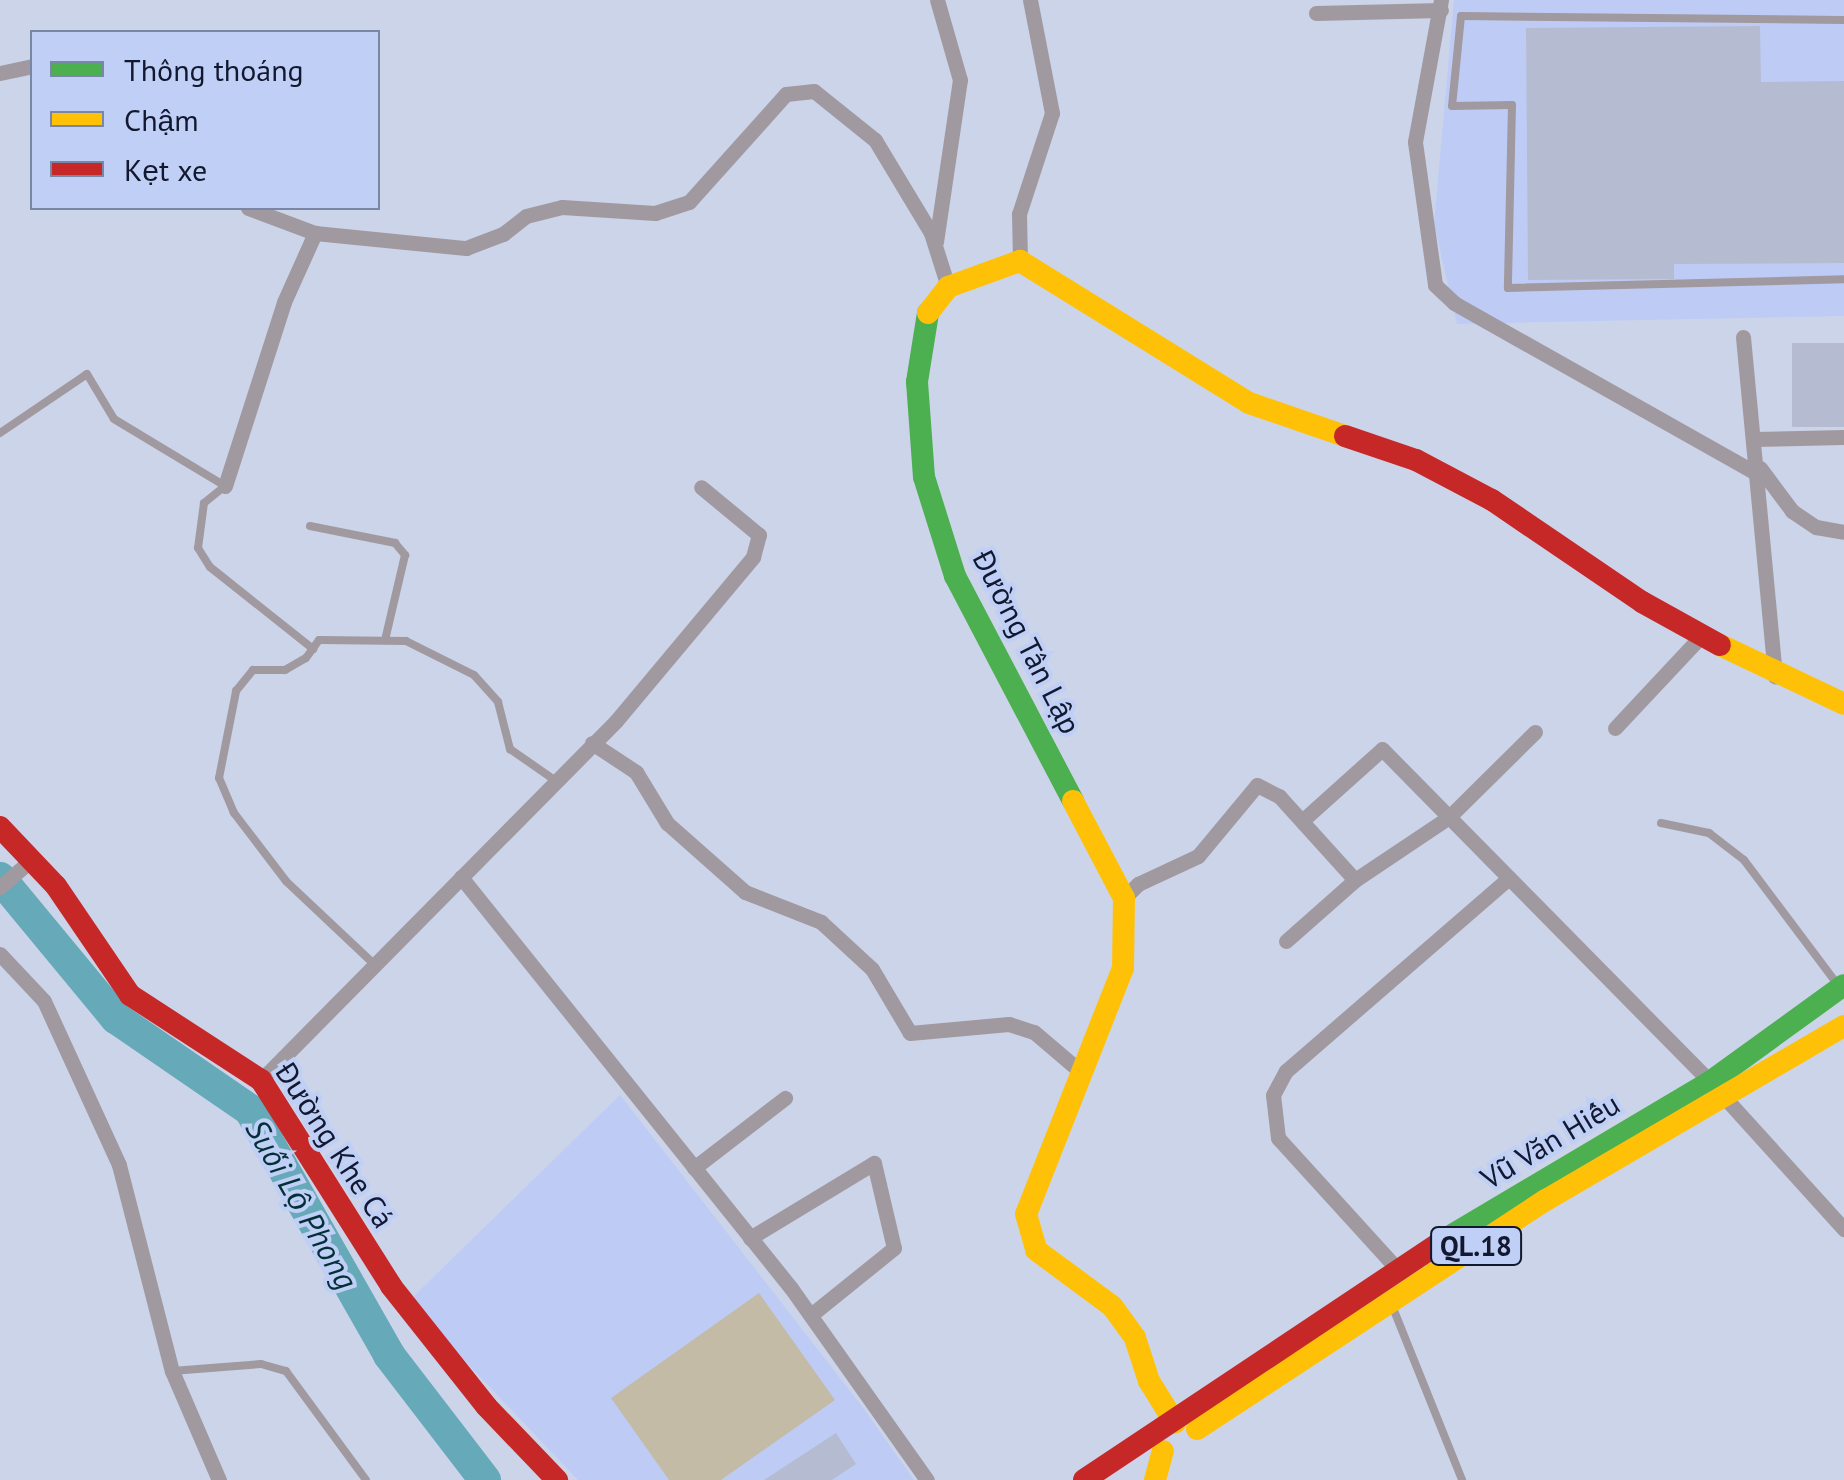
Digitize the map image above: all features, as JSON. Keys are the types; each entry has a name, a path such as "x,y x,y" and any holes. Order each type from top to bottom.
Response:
{"street":[{"path":"935,246 960,80 938,0"},
{"path":"1020,261 1019,214 1052,113 1030,0"},
{"path":"1316,13 1441,5 1415,142 1435,285 1454,303 1759,471 1792,511 1816,527 1844,532"},
{"path":"0,73 30,66"},
{"path":"253,210 316,233 466,248 504,234 526,216 562,206 656,213 689,202 786,94 814,91 875,140 935,246 948,287 1020,261"},
{"path":"224,486 284,302 316,233"},
{"path":"1020,261 1249,403 1416,460 1492,500 1702,635 1776,676 1844,704"},
{"name":"Đường Tân Lập","path":"948,287 922,320 917,382 924,477 955,576 1124,898 1123,968 1026,1214 1036,1250 1112,1306 1135,1338 1149,1381 1175,1422"},
{"path":"1743,336 1776,676"},
{"path":"1754,439 1844,437"},
{"path":"261,1080 592,744 760,547 759,535 701,487"},
{"path":"1615,728 1702,635"},
{"path":"1286,942 1355,880 1449,816 1535,732"},
{"path":"592,744 636,772 666,824 746,892 820,922 872,968 883,997 910,1033 1009,1024 1034,1032 1081,1072"},
{"path":"1303,820 1382,749 1718,1091 1844,1229"},
{"path":"1124,898 1138,884 1211,845 1257,785 1273,790 1355,880"},
{"name":"Đường Khe Cá","path":"0,827 23,867 130,995 261,1080 391,1286 486,1406 557,1480"},
{"path":"0,887 23,867"},
{"path":"461,877 811,1315 927,1480"},
{"path":"1400,1272 1278,1138 1273,1095 1286,1071 1508,878"},
{"path":"0,954 44,1000 119,1165 172,1371 219,1480"},
{"name":"Vũ Văn Hiếu","path":"1117,1480 1718,1091 1842,986"},
{"name":"Vũ Văn Hiếu","path":"1084,1480 1521,1189 1844,1026"},
{"path":"694,1168 785,1098"},
{"path":"750,1238 874,1164 894,1248 811,1315"},
{"path":"1155,1480 1163,1451"}],"lane":[{"path":"1844,20 1460,16 1452,106 1512,105 1508,288 1844,278"},
{"path":"0,433 88,374 114,419 224,486 204,503 198,548 210,567 313,649"},
{"path":"310,526 395,544 406,555 385,640"},
{"path":"375,965 286,881 234,813 219,778 236,691 252,670 285,670 319,640 406,640 474,675 498,702 510,749 556,781"},
{"path":"1661,822 1710,832 1744,860 1842,986"},
{"path":"1391,1302 1462,1480"},
{"path":"172,1371 262,1364 286,1371 366,1480"}],"shaded area":[{"path":"1454,0 1844,0 1844,316 1457,324 1434,224"},
{"path":"620,1095 864,1409 914,1480 578,1480 446,1341 413,1297"},
{"path":"759,1293 835,1400 721,1480 669,1480 611,1398"}],"building":[{"path":"1760,26 1761,82 1844,81 1844,263 1674,264 1674,279 1528,280 1526,28"},
{"path":"1792,343 1844,343 1844,427 1792,427"},
{"path":"836,1433 856,1464 832,1480 764,1480"}],"waterway":[{"name":"Suối Lộ Phong","path":"0,878 116,1018 250,1110 389,1355 485,1480"}],"traffic: fast":[{"path":"928,313 917,382 924,477 955,576 1073,801"},
{"path":"1442,1241 1710,1082 1844,985"}],"traffic: slow":[{"path":"928,313 948,287 1020,261 1249,403 1345,436"},
{"path":"1720,645 1844,704"},
{"path":"1073,801 1124,898 1123,968 1026,1214 1036,1250 1112,1306 1135,1338 1149,1381 1175,1423"},
{"path":"1197,1429 1546,1200 1844,1026"},
{"path":"1155,1480 1163,1451"}],"traffic: jam":[{"path":"1345,436 1416,460 1492,500 1642,602 1720,645"},
{"path":"0,827 56,886 130,995 261,1080 391,1286 486,1406 557,1480"},
{"path":"1084,1480 1442,1241"}]}
